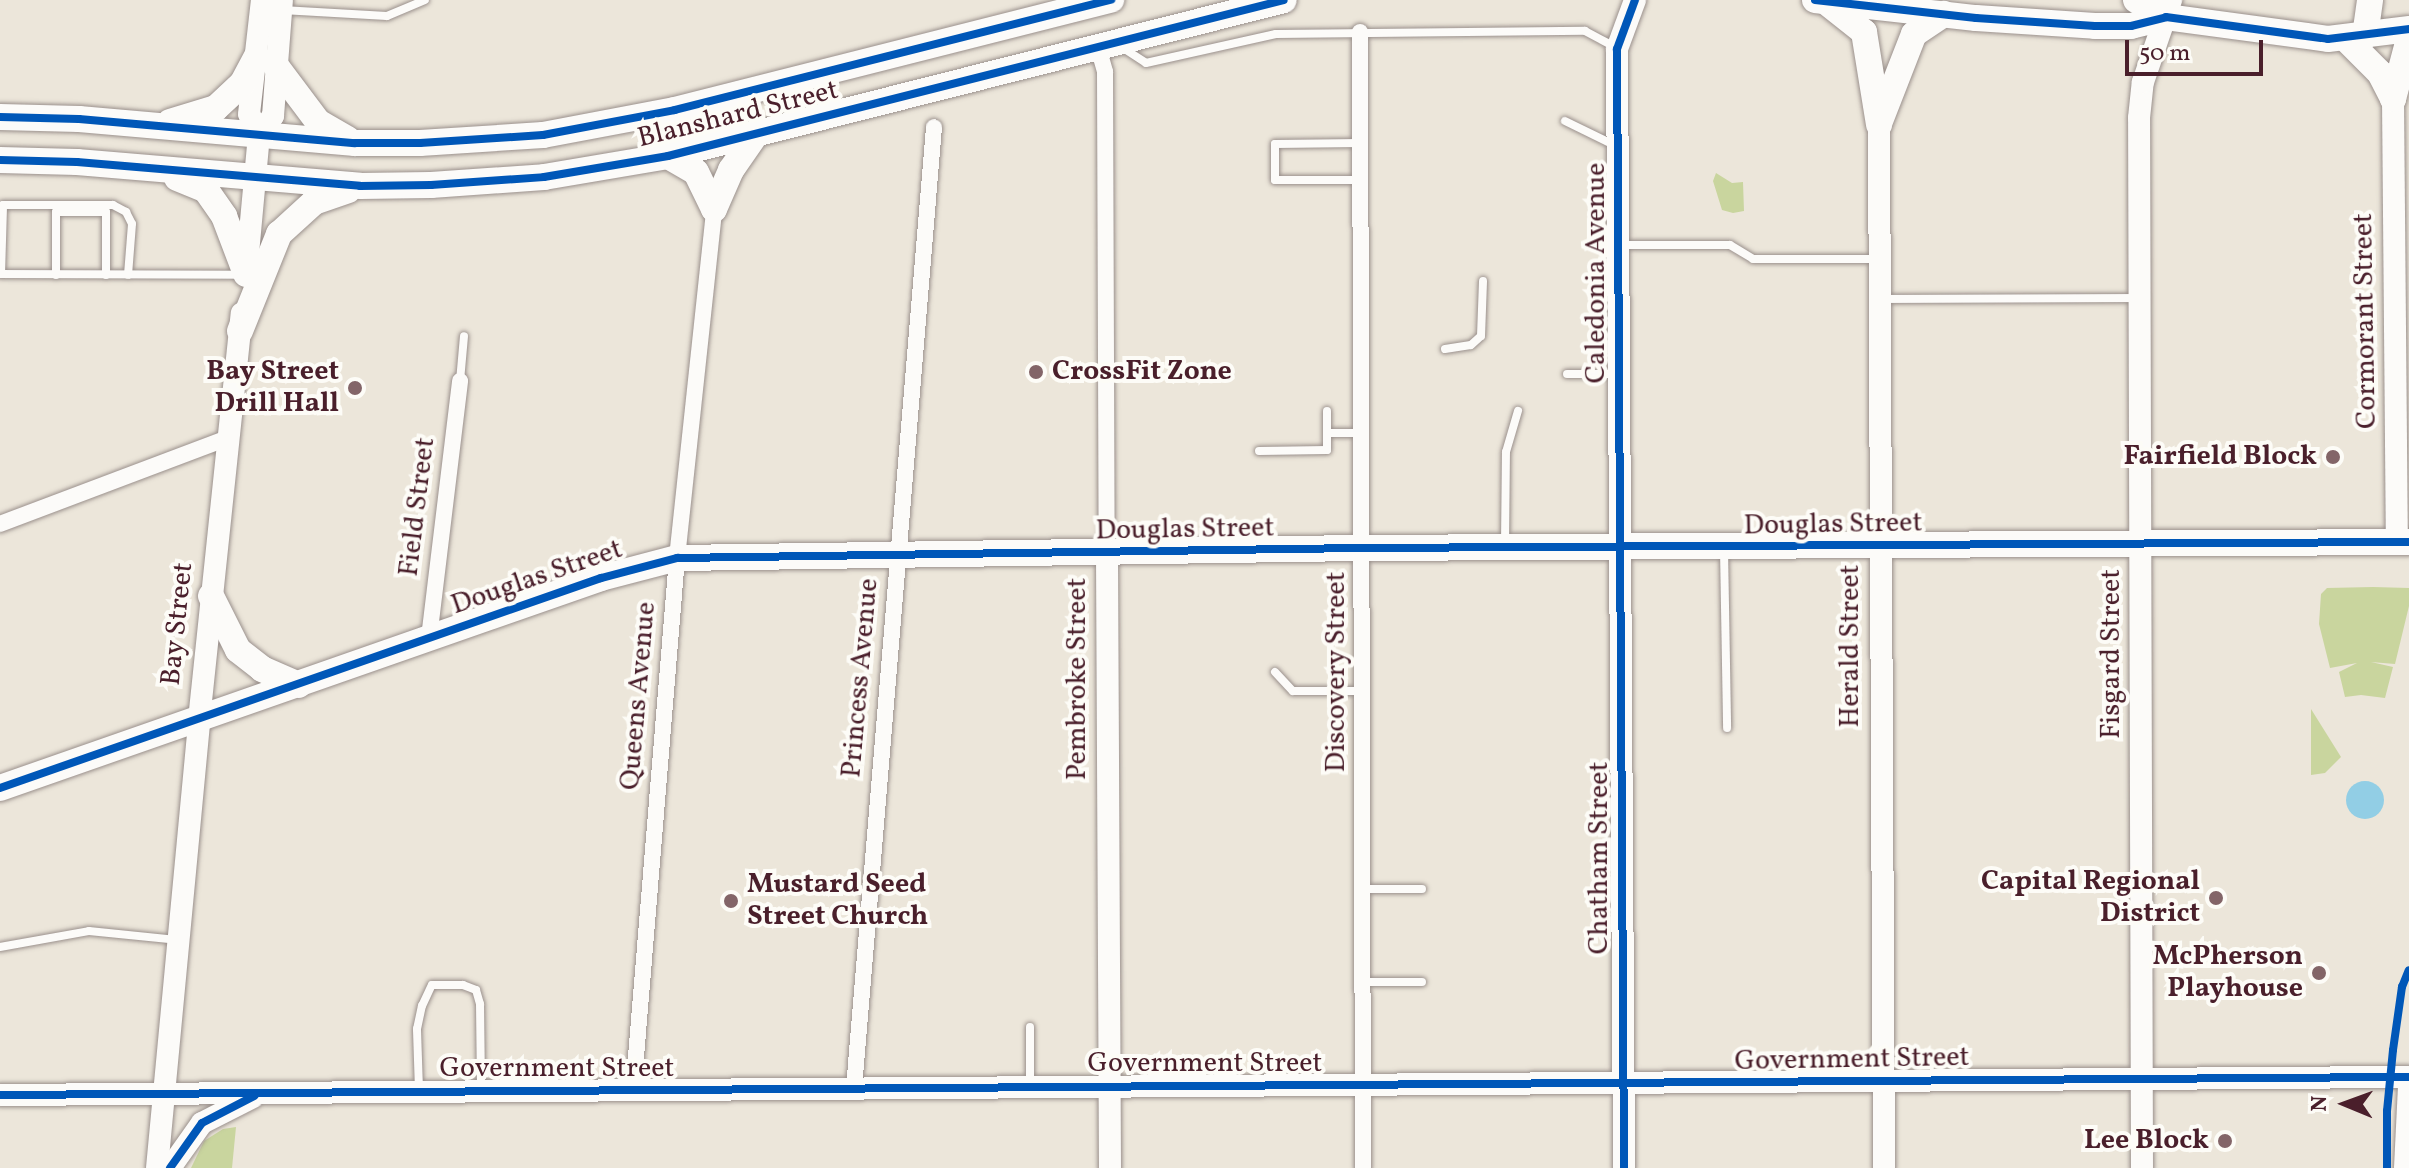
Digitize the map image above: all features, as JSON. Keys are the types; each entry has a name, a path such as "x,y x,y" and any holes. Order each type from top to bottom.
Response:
{"main road":[{"name":"Blanshard Street","path":"0,117 159,126 355,143 543,135 610,123 1111,0"},
{"name":"Blanshard Street","path":"0,160 360,186 431,185 544,177 668,156 1284,0"},
{"path":"2136,0 2168,9 2356,37 2404,33"},
{"path":"2356,37 2370,0"},
{"path":"2387,0 2404,33 2393,99"},
{"path":"1820,1 2107,26 2131,26 2168,9"},
{"path":"1820,1 1864,32 1879,125"},
{"path":"1879,125 1914,34 1944,14"},
{"path":"1052,15 1107,45"},
{"path":"2356,37 2393,99"},
{"path":"159,126 216,108 266,62 318,122 355,143"},
{"path":"714,209 731,170 756,134"},
{"path":"668,156 696,172 714,209"},
{"path":"155,169 206,190 224,216 246,274"},
{"path":"240,331 279,234 314,202 360,186"},
{"name":"Douglas Street","path":"0,788 630,569 677,558 1363,548 1620,549 2403,542"},
{"path":"211,596 238,650 262,669 299,685"}],"street":[{"name":"Caledonia Avenue","path":"1620,549 1617,49 1635,0"},
{"name":"Bay Street","path":"157,1168 211,596 259,135 249,114 266,62 275,3"},
{"name":"Fisgard Street","path":"2142,1168 2139,118 2143,82 2168,9"},
{"name":"Discovery Street","path":"1360,32 1363,1168"},
{"name":"Pembroke Street","path":"1107,45 1110,1168"},
{"name":"Cormorant Street","path":"2393,99 2402,324 2403,542"},
{"name":"Herald Street","path":"1879,125 1884,1168"},
{"name":"Princess Avenue","path":"854,1088 934,127"},
{"name":"Queens Avenue","path":"633,1093 677,558 714,209"},
{"name":"Field Street","path":"429,638 460,381"},
{"path":"0,524 228,438"},
{"name":"Chatham Street","path":"1620,549 1624,1168"},
{"name":"Government Street","path":"0,1095 419,1090 633,1093 1110,1085 1363,1087 2409,1077"},
{"path":"2405,1168 2409,1085"},
{"path":"170,1168 202,1123 262,1093"}],"lane":[{"path":"275,3 387,16 425,0"},
{"path":"1107,45 1146,63 1276,34 1585,31 1617,49"},
{"path":"1565,121 1618,146"},
{"path":"1361,143 1275,144 1275,180 1361,180"},
{"path":"106,275 106,212 3,205 1,274 56,275 106,275 128,275 246,274"},
{"path":"56,209 113,205 126,212 132,224 128,275"},
{"path":"56,209 56,275"},
{"path":"1618,245 1730,245 1753,259 1879,259"},
{"path":"1445,349 1471,345 1481,336 1483,281"},
{"path":"1880,299 2139,298"},
{"path":"460,381 464,336"},
{"path":"1567,374 1619,374"},
{"path":"1259,451 1327,450 1327,411"},
{"path":"1506,549 1506,452 1518,411"},
{"path":"1327,433 1363,433"},
{"path":"1724,548 1727,728"},
{"path":"1275,672 1293,691 1363,691"},
{"path":"1363,889 1422,889"},
{"path":"0,947 89,931 180,941"},
{"path":"1363,982 1422,982"},
{"path":"419,1090 417,1029 422,1006 432,985 463,985 476,990 478,995 481,1090"},
{"path":"1030,1027 1030,1086"}],"green space":[{"path":"1716,173 1732,183 1743,182 1744,211 1733,213 1722,210 1713,181"},
{"path":"2327,588 2409,588 2409,606 2395,664 2371,662 2393,667 2385,698 2345,697 2339,672 2357,663 2330,668 2319,624 2321,594"},
{"path":"2311,709 2341,757 2325,773 2311,775"},
{"path":"236,1127 232,1168 191,1168 204,1141 223,1129"}],"water":[{"path":"2365,781 2378,787 2384,800 2378,813 2365,819 2352,813 2346,800 2352,787"}],"cycle path":[{"path":"0,117 79,119 355,143 420,143 543,135 675,110 1111,0"},
{"path":"0,160 77,162 360,186 431,185 544,177 668,156 1284,0"},
{"path":"1624,1168 1617,49 1635,0"},
{"path":"1815,0 1976,18 2095,26 2131,26 2166,17 2328,39 2409,29"},
{"path":"0,788 601,578 677,558 1363,548 2409,542"},
{"path":"2387,1168 2387,1111 2393,1050 2402,987 2409,970"},
{"path":"0,1095 2409,1077"},
{"path":"170,1168 202,1123 254,1096"}],"place":[{"name":"CrossFit Zone","path":"1036,372"},
{"name":"Bay Street Drill Hall","path":"355,388"},
{"name":"Fairfield Block","path":"2333,457"},
{"name":"Capital Regional District","path":"2216,898"},
{"name":"Mustard Seed Street Church","path":"731,901"},
{"name":"McPherson Playhouse","path":"2319,973"},
{"name":"Lee Block","path":"2225,1141"}]}
